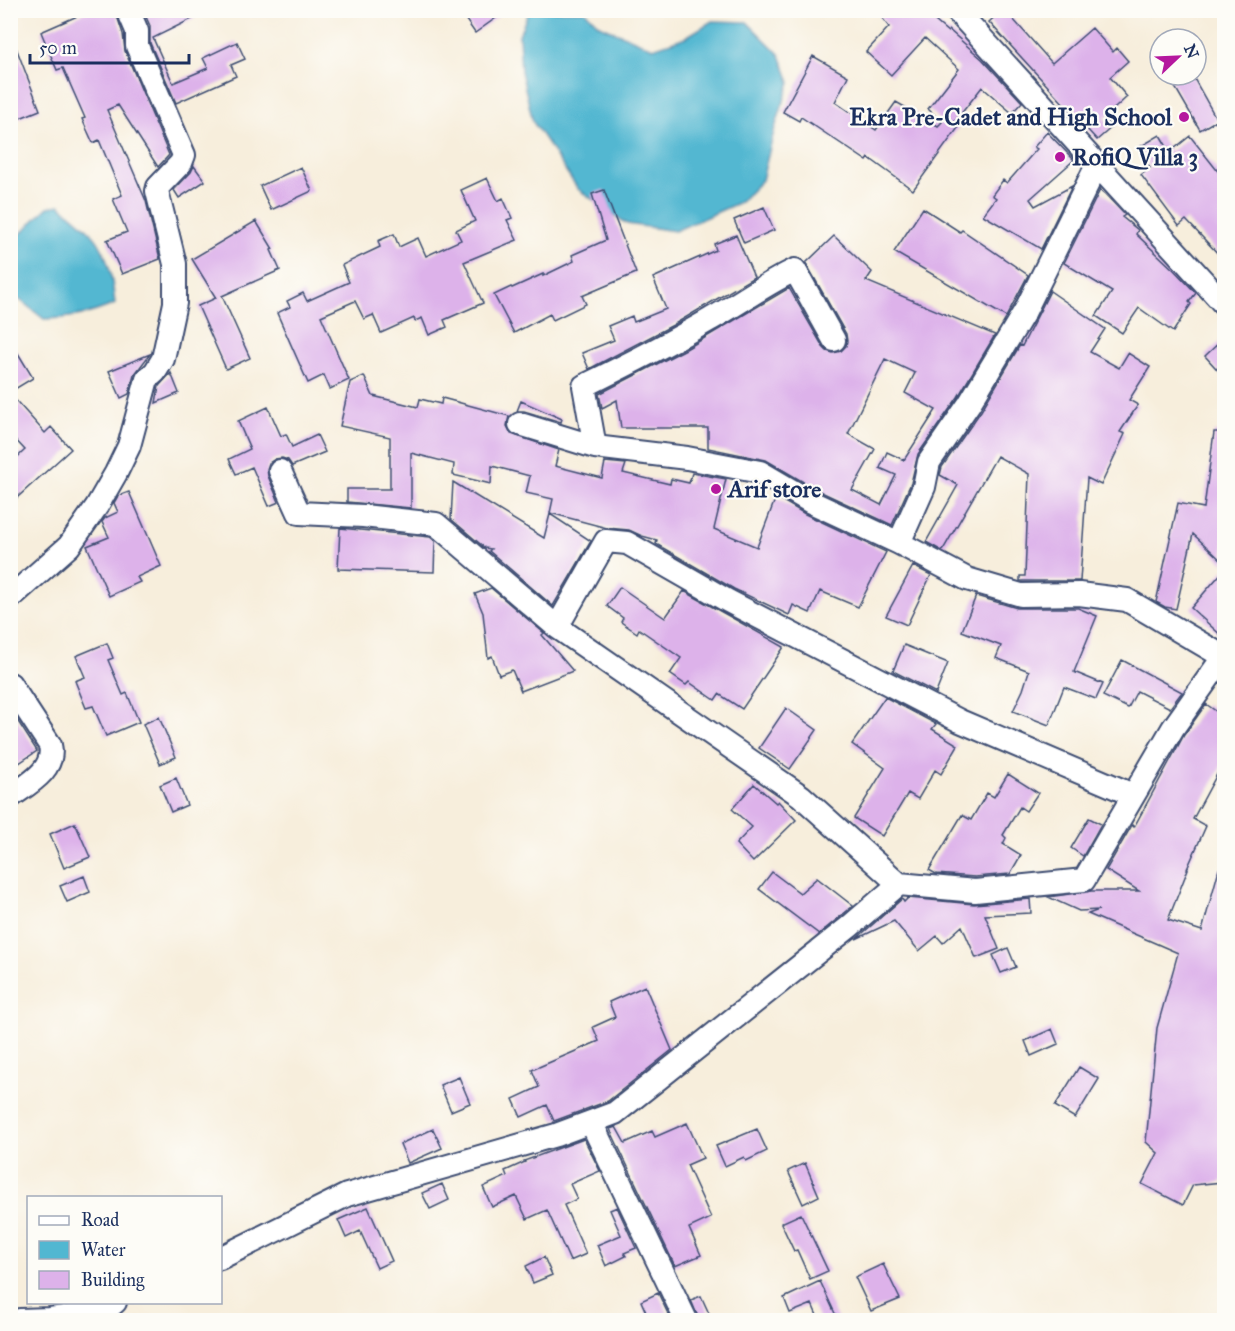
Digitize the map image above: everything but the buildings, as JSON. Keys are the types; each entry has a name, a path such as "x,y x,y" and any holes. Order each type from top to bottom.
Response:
{"street":[{"path":"10,598 69,546 97,506 117,473 129,447 143,389 147,379 163,360 168,344 175,303 175,264 157,191 181,163 184,154 137,46 137,31 129,10"},
{"path":"957,10 1224,304"},
{"path":"898,543 924,487 929,462 969,404 1025,311 1097,165"},
{"path":"595,447 584,386 712,319 769,283 795,270 834,339"},
{"path":"280,471 299,513 363,516 436,524 556,627 801,796 899,884 975,891 1084,880 1173,728 1224,657 1127,600 1078,594 1021,594 967,579 811,502 760,472 687,458 595,447 520,424"},
{"path":"556,627 606,542 627,543 728,601 960,721 1133,795"},
{"path":"10,684 50,745 52,754 46,768 10,797"},
{"path":"222,1257 347,1195 545,1138 615,1113 840,934 899,884"},
{"path":"591,1122 686,1320"},
{"path":"20,1320 50,1319 103,1312 113,1304"}],"water":[{"path":"529,11 585,11 599,25 653,48 686,37 712,21 747,22 780,55 790,82 774,131 762,180 740,202 675,231 627,224 578,189 533,122 521,71 519,35"},
{"path":"60,205 87,228 100,245 109,266 115,304 80,315 44,319 11,293 11,243 48,207"}],"place":[{"name":"Ekra Pre-Cadet and High School","path":"1184,117"},
{"name":"RofiQ Villa 3","path":"1060,157"},
{"name":"Arif store","path":"716,489"}]}
